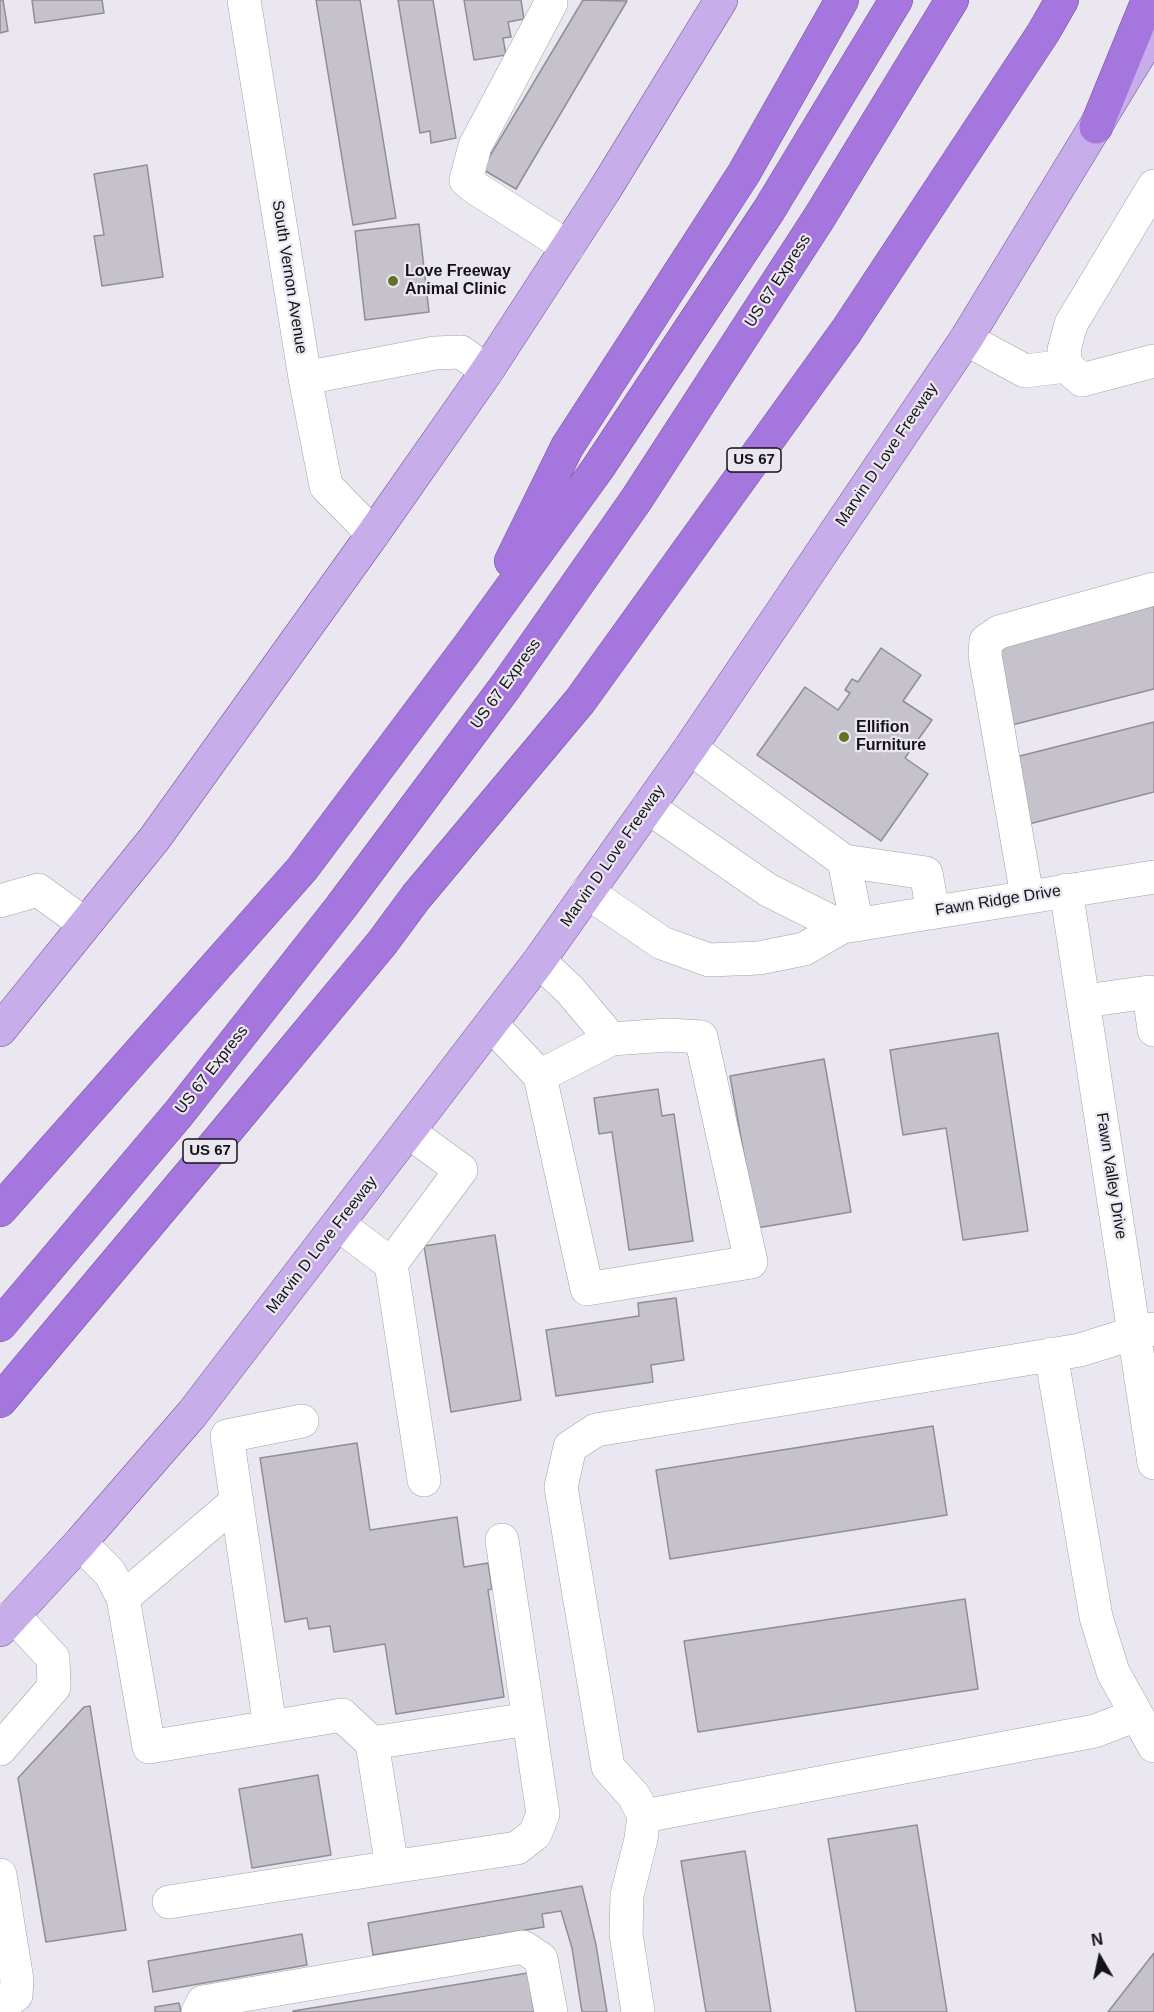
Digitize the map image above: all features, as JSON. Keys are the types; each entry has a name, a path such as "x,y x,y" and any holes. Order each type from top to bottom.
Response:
{"highway":[{"path":"469,646 567,447 744,173 842,0"},
{"path":"0,1210 302,869 469,646 598,468 763,220 896,0"},
{"name":"US 67 Express","path":"0,1325 178,1113 341,907 506,686 642,490 819,218 952,0"},
{"name":"US 67","path":"0,1401 226,1132 374,952 416,897 580,701 847,330 1043,33 1062,0"},
{"path":"1096,127 1148,0"}],"main road":[{"path":"0,1030 155,838 373,534 487,371 568,248 721,0"},
{"name":"Marvin D Love Freeway","path":"7,1623 192,1414 539,961 690,748 966,339 1154,30"}],"street":[{"name":"South Vernon Avenue","path":"244,0 305,378 326,486 373,534"},
{"path":"550,0 551,3 475,146 466,180 568,248"},
{"path":"1154,186 1071,324 1064,350 1066,366 1082,380 1154,361"},
{"path":"966,339 1025,371 1066,366"},
{"path":"305,378 435,352 461,352 487,371"},
{"path":"1027,896 985,655 986,641 999,632 1154,589"},
{"path":"690,748 843,861 926,873 933,912"},
{"path":"648,807 768,890 850,926 843,861"},
{"name":"Fawn Ridge Drive","path":"587,892 662,943 709,960 759,958 804,949 850,926 1154,877"},
{"path":"0,901 38,890 86,924"},
{"name":"Fawn Valley Drive","path":"1066,890 1144,1331 1154,1463"},
{"path":"539,961 570,990 611,1040"},
{"path":"1085,1001 1149,992 1154,1030"},
{"path":"491,1024 540,1076 586,1289 751,1262 701,1037 668,1035 611,1040 540,1076"},
{"path":"391,1264 461,1170 409,1132"},
{"path":"338,1224 391,1264 424,1480"},
{"path":"638,2012 626,1934 627,1895 641,1839 644,1816 634,1796 608,1767 561,1487 570,1447 596,1430 1080,1350 1144,1331"},
{"path":"1051,1354 1096,1617 1113,1672 1154,1746"},
{"path":"192,1414 227,1436 302,1422"},
{"path":"227,1436 270,1726"},
{"path":"123,1598 237,1501"},
{"path":"169,1902 517,1848 535,1834 543,1814 502,1540"},
{"path":"80,1543 110,1573 123,1598 149,1747 342,1715 372,1743 392,1866"},
{"path":"0,1749 54,1687 53,1658 7,1623"},
{"path":"644,1816 1095,1731 1136,1715"},
{"path":"372,1743 529,1719"},
{"path":"0,1875 17,1980 16,1995 0,2006"},
{"path":"198,2012 203,2002 523,1947 541,1959 551,2012"}],"building":[{"path":"0,0 3,0 8,31 0,33"},
{"path":"32,0 102,0 104,13 35,23"},
{"path":"316,0 360,0 396,218 353,225"},
{"path":"398,0 433,0 456,138 431,143 430,131 420,133"},
{"path":"464,0 521,0 524,19 508,22 511,37 503,38 506,55 474,60"},
{"path":"583,0 627,1 516,189 482,169"},
{"path":"147,165 163,277 102,286 94,236 104,235 94,174"},
{"name":"Love Freeway Animal Clinic","path":"419,224 429,312 365,320 355,231"},
{"path":"1154,602 1154,689 1008,726 987,644"},
{"name":"Ellifion Furniture","path":"881,648 921,675 903,701 932,720 905,758 928,774 881,841 757,755 805,687 838,710 850,693 845,690 852,679 858,682"},
{"path":"1154,722 1154,792 1029,824 1012,758"},
{"path":"998,1033 1028,1231 963,1240 946,1128 903,1135 890,1050"},
{"path":"824,1059 851,1212 757,1228 730,1076"},
{"path":"658,1089 662,1116 674,1114 693,1241 629,1250 612,1132 599,1134 594,1098"},
{"path":"495,1235 521,1400 451,1412 424,1246"},
{"path":"676,1298 684,1360 651,1365 653,1382 556,1396 546,1330 639,1316 638,1303"},
{"path":"933,1426 947,1515 670,1559 656,1470"},
{"path":"357,1443 370,1530 457,1517 464,1567 488,1563 492,1589 488,1590 504,1697 396,1714 385,1644 334,1652 330,1626 309,1629 307,1618 285,1622 260,1458"},
{"path":"965,1599 978,1689 698,1732 684,1641"},
{"path":"90,1706 126,1930 46,1942 18,1778 84,1707"},
{"path":"318,1775 331,1855 252,1868 239,1789"},
{"path":"917,1825 947,2012 856,2012 828,1839"},
{"path":"745,1851 771,2012 706,2012 681,1861"},
{"path":"582,1886 596,1945 607,2012 582,2012 572,1948 561,1911 542,1914 544,1927 373,1955 368,1923"},
{"path":"302,1934 307,1965 153,1992 148,1961"},
{"path":"1154,1953 1154,2012 1108,2012"},
{"path":"528,1973 534,2012 293,2012 293,2011"},
{"path":"179,2003 181,2012 155,2012 155,2007"}],"place":[{"name":"Love Freeway Animal Clinic","path":"393,281"},
{"name":"Ellifion Furniture","path":"844,737"}]}
